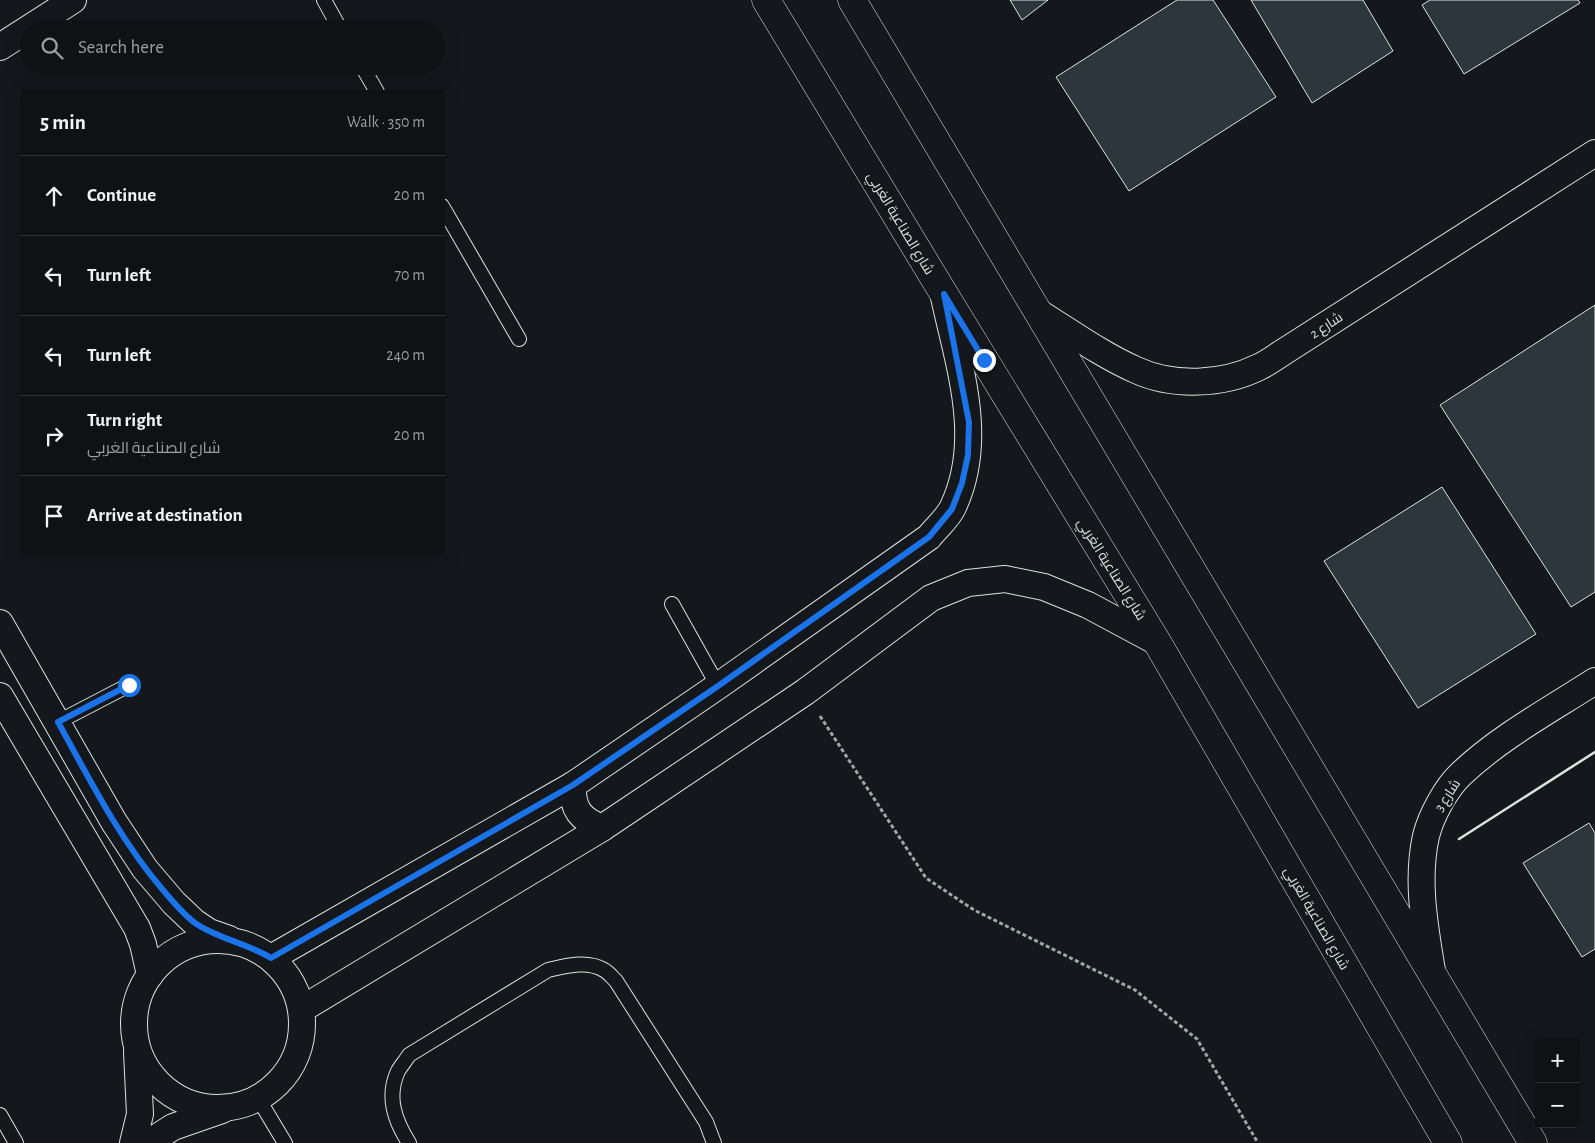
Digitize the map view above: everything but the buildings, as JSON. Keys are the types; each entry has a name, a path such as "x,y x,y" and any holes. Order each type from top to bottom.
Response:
{"main road":[{"name":"شارع الصناعية الغربي","path":"766,0 1157,642 1448,1143"},
{"path":"852,0 1533,1143"}],"street":[{"path":"42,20 73,0"},
{"path":"0,47 20,34"},
{"name":"شارع 2","path":"1038,312 1110,357 1138,371 1168,380 1199,382 1230,378 1259,367 1285,351 1595,153"},
{"path":"271,958 573,785 718,686 929,537 952,509 962,483 968,455 969,422 944,294"},
{"path":"302,1009 602,828 804,692 931,598 968,583 1005,579 1044,588 1088,605 1157,642"},
{"path":"0,623 114,822 145,869 174,903 194,922 209,932 258,950 271,958 291,981 302,1009 302,1039 295,1061 282,1080 271,1090 245,1105 230,1108 173,1127 148,1143"},
{"name":"شارع 3","path":"1433,977 1423,915 1421,875 1426,835 1438,806 1460,775 1496,745 1595,681"},
{"path":"0,696 137,928 143,944 150,975"},
{"path":"573,785 573,799 578,812 588,823 602,828"},
{"path":"230,1108 214,1109 200,1107 185,1102 160,1085 142,1061 137,1047 134,1032 135,1009 142,988 150,975 160,963 185,947 214,940 241,943"},
{"path":"132,1143 140,1114 137,1047"}],"lane":[{"path":"324,0 335,20"},
{"path":"367,75 376,90"},
{"path":"445,211 519,338"},
{"path":"672,604 718,686"},
{"path":"58,722 129,685"},
{"path":"409,1143 400,1128 393,1110 393,1090 398,1072 409,1055 548,970 567,965 587,964 604,970 616,981 706,1122 714,1143"},
{"path":"258,1098 285,1143"},
{"path":"0,1115 16,1143"}],"path":[{"path":"804,692 926,878 974,910 1135,990 1174,1020 1197,1039 1258,1143"}],"wall":[{"path":"1459,839 1595,752"}],"route":[{"path":"129,685 58,722 114,822 145,869 174,903 194,922 209,932 245,944 271,958 573,785 718,686 929,537 952,509 962,483 968,455 969,422 944,294 984,360"}]}
